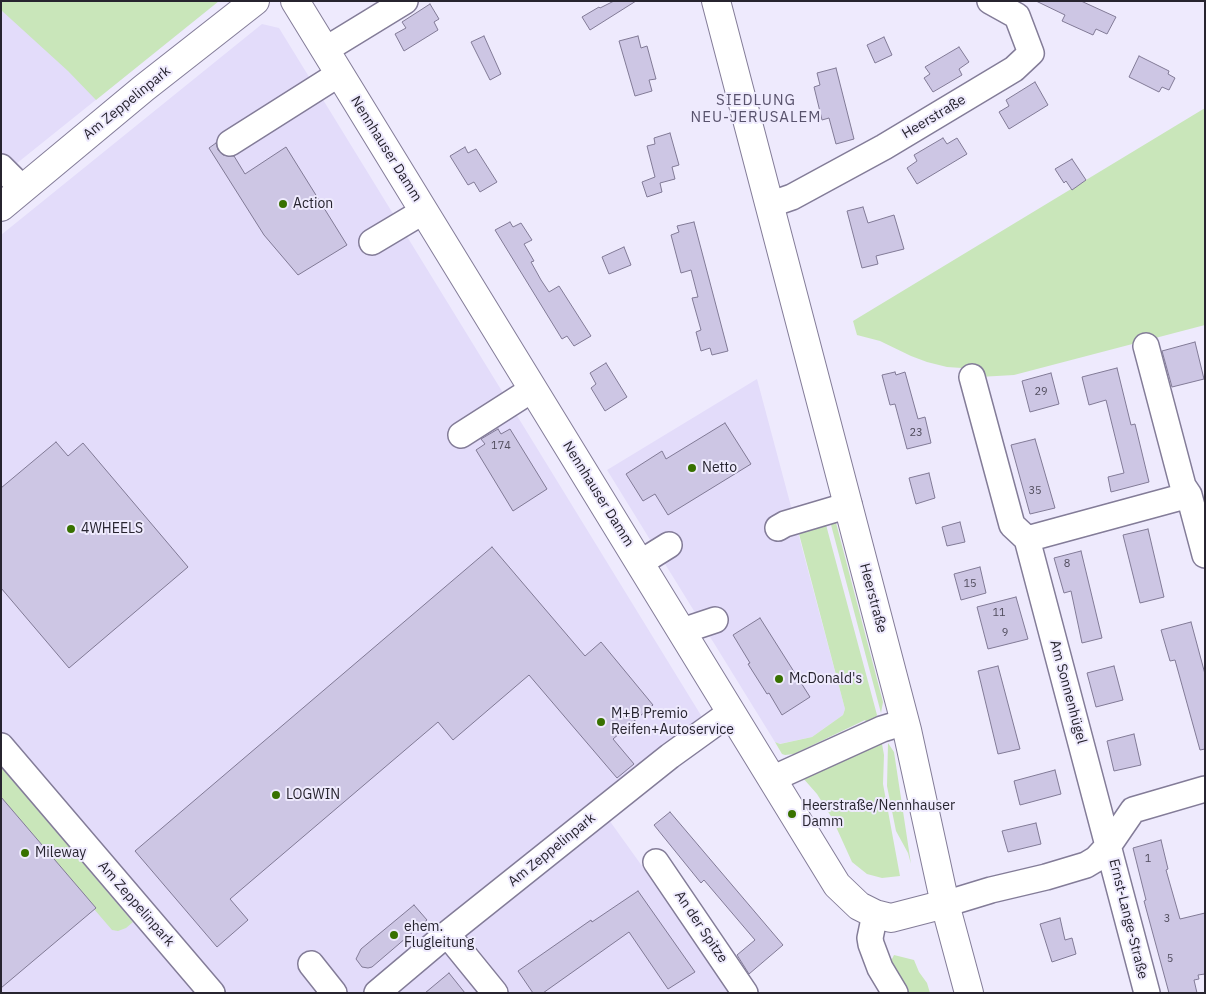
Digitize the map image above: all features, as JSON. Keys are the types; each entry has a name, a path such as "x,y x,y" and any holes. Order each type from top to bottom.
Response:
{"main road":[{"name":"Am Zeppelinpark","path":"1,207 144,88 255,1"},
{"name":"Nennhauser Damm","path":"295,1 837,885 854,902 875,914 890,918 917,913 945,904"},
{"name":"Heerstraße","path":"716,1 905,722 945,904 969,993"}],"street":[{"path":"325,50 405,1"},
{"name":"Heerstraße","path":"769,205 792,197 884,147 1014,69 1031,53 1017,16 990,1"},
{"path":"230,143 339,74"},
{"path":"1,167 23,189"},
{"path":"372,242 424,211"},
{"path":"1146,346 1183,486 1189,495 1205,555"},
{"name":"Am Sonnenhügel","path":"972,377 1012,525 1027,539 1109,845"},
{"path":"461,435 533,389"},
{"path":"1027,539 1189,495"},
{"path":"778,528 785,524 848,505"},
{"path":"640,563 669,545"},
{"path":"682,631 715,620"},
{"name":"Am Zeppelinpark","path":"377,993 447,934 670,756 731,712"},
{"path":"772,779 882,729 905,722"},
{"name":"Am Zeppelinpark","path":"1,746 212,993"},
{"path":"945,904 979,893 1086,865 1096,860 1109,845 1133,810 1205,790"},
{"name":"Ernst-Lange-Straße","path":"1109,845 1147,993"},
{"name":"An der Spitze","path":"656,862 745,993"},
{"path":"875,914 870,938 871,944 880,968 895,993"},
{"path":"447,934 495,993"},
{"path":"311,964 334,993"}],"shaded area":[{"path":"1,1 219,1 1,176"},
{"path":"262,24 279,28 702,717 599,806 733,993 1,993 1,235"},
{"path":"757,379 845,709 843,715 812,737 779,744 775,742 607,470"}],"green space":[{"path":"1,1 219,1 96,100 68,71 1,10"},
{"path":"1205,108 1205,325 1014,375 979,377 977,369 947,367 927,362 880,341 857,335 853,321"},
{"path":"835,519 883,702 881,713 830,521"},
{"path":"825,521 877,715 875,719 867,724 865,720 794,754 785,755 782,754 775,742 780,744 812,737 843,715 845,709 798,530"},
{"path":"878,741 882,744 884,755 883,784 900,876 882,878 867,874 852,862 832,818 817,794 802,777"},
{"path":"888,743 894,752 911,864 908,853 896,831 887,786"},
{"path":"1,767 133,922 126,928 118,931 112,930 1,797"},
{"path":"894,955 914,960 919,972 927,983 930,993 904,993 888,967"}],"building":[{"path":"614,1 636,1 590,30 582,17"},
{"path":"1036,1 1081,1 1116,17 1107,34 1096,29 1093,35 1062,21 1065,15"},
{"path":"430,4 439,19 434,22 438,30 404,51 395,34 406,28 402,22"},
{"path":"484,36 501,74 490,80 471,42"},
{"path":"638,36 641,48 647,46 656,79 649,80 652,91 635,96 619,41"},
{"path":"884,37 892,55 875,63 867,45"},
{"path":"959,47 969,62 959,69 962,75 933,92 924,78 930,74 925,67"},
{"path":"1139,56 1169,71 1168,74 1175,78 1169,90 1162,87 1159,92 1129,77"},
{"path":"836,68 854,139 836,144 829,118 822,120 814,87 820,85 817,73"},
{"path":"1035,82 1048,105 1009,129 999,112 1009,106 1006,100"},
{"path":"670,133 679,165 672,167 675,179 660,183 662,192 647,197 642,182 655,177 647,146 655,144 654,138"},
{"path":"943,138 947,144 957,138 967,154 917,184 907,168 917,161 914,155"},
{"name":"Action","path":"216,143 218,150 223,155 234,156 245,174 286,147 347,245 298,275 264,235 209,148"},
{"path":"465,147 468,153 476,149 497,182 480,192 474,182 468,185 450,156"},
{"path":"1072,159 1086,180 1072,190 1066,181 1064,183 1055,169"},
{"path":"863,207 868,223 894,215 904,249 876,256 878,264 862,268 847,211"},
{"path":"510,222 513,227 521,223 532,240 524,244 534,261 531,262 549,292 559,286 591,336 574,346 567,336 562,339 495,230"},
{"path":"694,222 728,351 712,355 710,348 701,351 696,332 701,330 692,298 698,297 691,270 681,273 671,235 679,232 677,226"},
{"path":"624,247 631,265 609,274 602,257"},
{"path":"1195,342 1204,379 1172,387 1162,351"},
{"path":"606,363 627,397 605,411 591,388 596,384 590,373"},
{"path":"1117,368 1131,425 1135,424 1149,482 1111,492 1108,477 1124,473 1106,400 1089,405 1082,377"},
{"path":"895,372 896,375 905,372 918,419 925,417 931,443 907,449 895,404 890,405 882,375"},
{"path":"1051,373 1059,404 1030,412 1022,381"},
{"name":"Netto","path":"725,423 751,464 668,515 655,494 643,501 626,474 662,451 666,459"},
{"path":"498,429 501,434 510,429 547,489 513,511 476,450 485,444 481,439"},
{"path":"1035,439 1055,508 1030,514 1011,445"},
{"name":"4WHEELS","path":"56,442 68,456 83,443 188,567 69,668 1,588 1,488"},
{"path":"929,473 935,498 916,504 909,478"},
{"path":"960,522 965,542 947,546 942,527"},
{"path":"1148,529 1164,597 1140,603 1123,535"},
{"name":"LOGWIN","path":"492,547 585,656 601,642 653,705 613,739 634,764 617,778 529,675 453,740 438,722 230,899 248,920 217,947 135,851"},
{"path":"1081,551 1102,638 1082,643 1071,591 1064,593 1054,558"},
{"path":"980,567 986,593 961,600 954,574"},
{"path":"1016,597 1028,639 988,649 977,607"},
{"name":"McDonald's","path":"760,618 810,697 782,715 748,664 750,663 733,635"},
{"path":"1191,622 1205,674 1205,749 1200,750 1175,660 1170,661 1161,630"},
{"path":"998,666 1020,749 998,754 978,671"},
{"path":"1114,666 1123,700 1096,707 1087,673"},
{"path":"1134,734 1141,765 1114,771 1107,741"},
{"path":"1055,770 1061,794 1020,805 1014,781"},
{"name":"Mileway","path":"1,797 96,908 1,988"},
{"path":"670,812 783,945 749,974 737,955 755,940 704,880 701,883 654,825"},
{"path":"1036,823 1041,844 1008,852 1002,831"},
{"path":"1161,840 1168,869 1166,870 1180,919 1205,913 1205,974 1198,975 1199,979 1194,980 1197,993 1169,993 1144,901 1146,900 1133,848"},
{"path":"638,891 695,972 668,989 629,932 543,993 533,993 518,971 591,920 592,922"},
{"name":"ehem. Flugleitung","path":"414,905 427,920 372,967 362,967 356,959 361,949"},
{"path":"1060,918 1065,940 1072,938 1076,954 1052,962 1040,924"},
{"path":"449,973 465,993 425,993"}],"place":[{"name":"Action","path":"283,204"},
{"name":"Netto","path":"692,468"},
{"name":"4WHEELS","path":"71,529"},
{"name":"McDonald's","path":"779,679"},
{"name":"M+B Premio Reifen+Autoservice","path":"601,722"},
{"name":"LOGWIN","path":"276,795"},
{"name":"Heerstraße/Nennhauser Damm","path":"792,814"},
{"name":"Mileway","path":"25,853"},
{"name":"ehem. Flugleitung","path":"394,935"}],"district":[{"name":"SIEDLUNG NEU-JERUSALEM","path":"756,110"}]}
